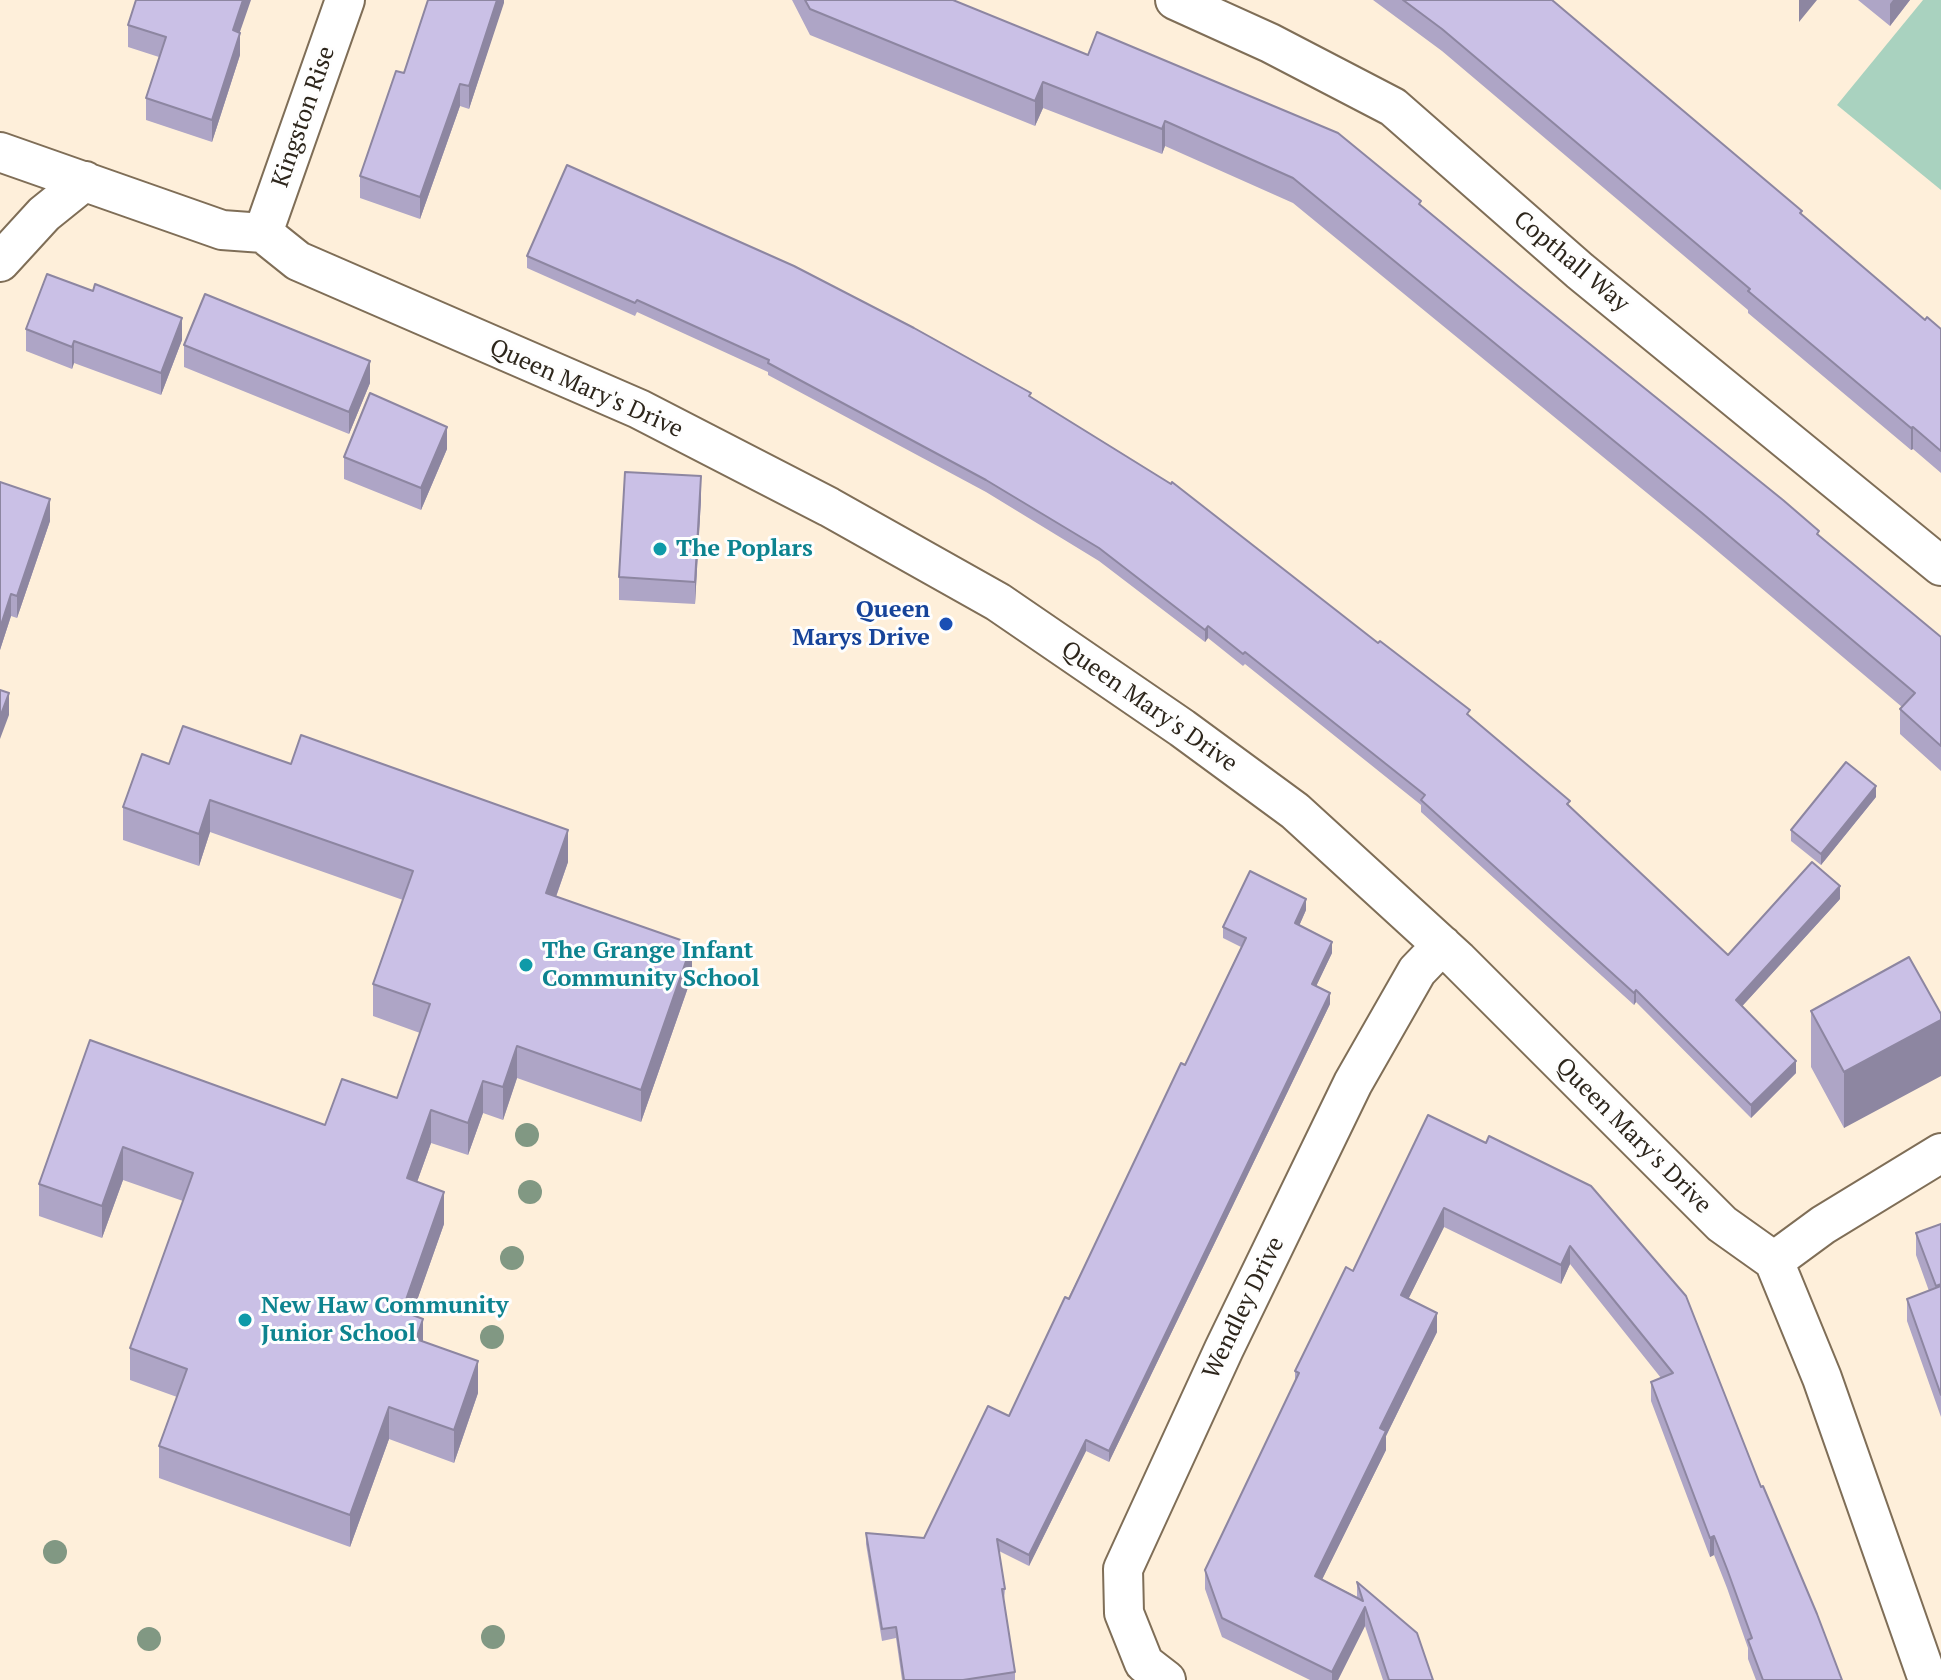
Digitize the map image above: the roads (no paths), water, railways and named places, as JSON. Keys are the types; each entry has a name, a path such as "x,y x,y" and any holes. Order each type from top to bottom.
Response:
{"street":[{"name":"Kingston Rise","path":"263,233 345,0"},
{"name":"Copthall Way","path":"1175,0 1270,43 1393,107 1580,271 1941,566"},
{"path":"0,152 222,230 263,233"},
{"path":"0,262 44,214 85,181"},
{"name":"Queen Mary's Drive","path":"263,233 298,261 639,409 829,507 998,602 1182,728 1295,811 1442,945 1722,1224 1774,1261"},
{"name":"Wendley Drive","path":"1166,1680 1144,1663 1124,1613 1123,1569 1224,1349 1353,1083 1417,971 1442,945"},
{"path":"1928,1680 1822,1378 1774,1261 1823,1225 1941,1153"}],"place":[{"name":"The Poplars","path":"660,549"},
{"name":"Queen Marys Drive","path":"946,624"},
{"name":"The Grange Infant Community School","path":"526,965"},
{"name":"New Haw Community Junior School","path":"245,1320"}]}
